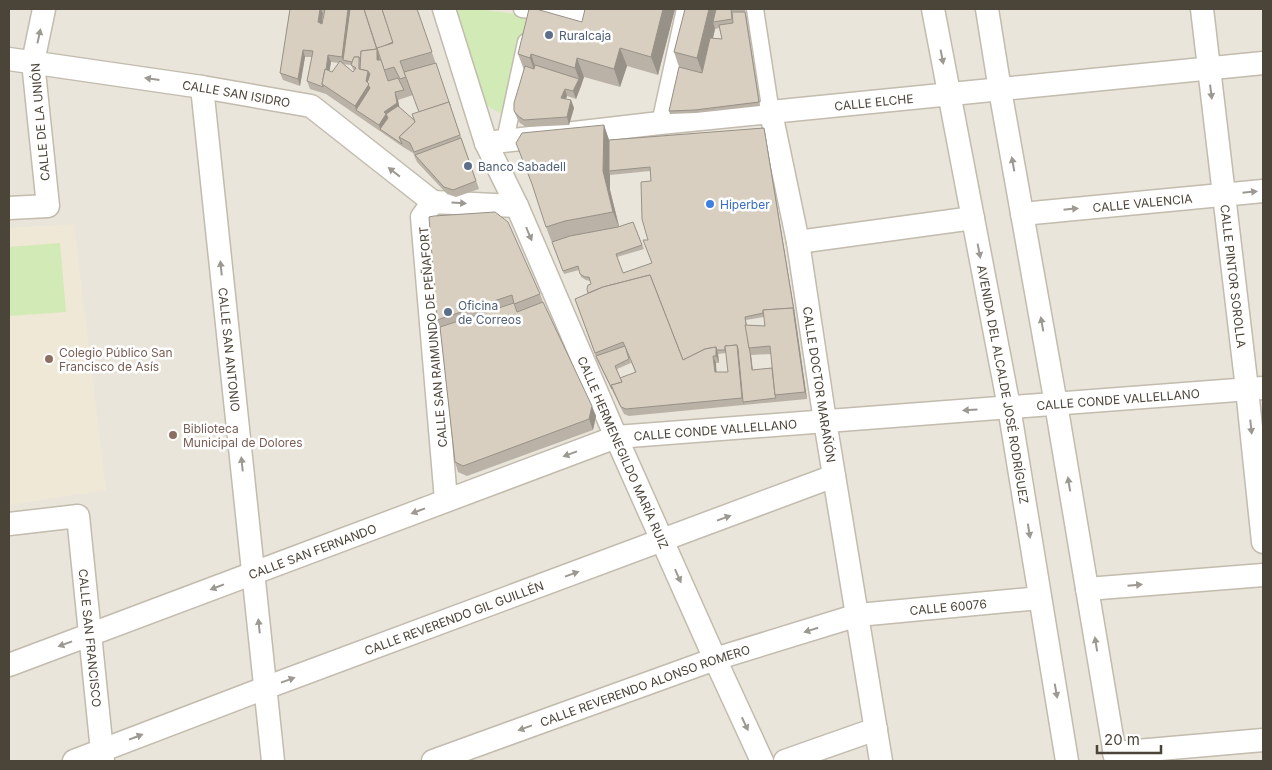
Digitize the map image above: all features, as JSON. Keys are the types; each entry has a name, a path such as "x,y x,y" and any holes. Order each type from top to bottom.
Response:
{"street":[{"name":"CALLE DE LA UNIÓN","path":"9,208 48,206 33,62 44,9"},
{"name":"CALLE HERMENEGILDO MARÍA RUIZ","path":"444,9 496,141 517,206 616,437 762,761"},
{"path":"496,141 527,10 583,16 585,9"},
{"path":"660,123 685,9"},
{"name":"CALLE DOCTOR MARAÑÓN","path":"754,9 771,113 798,242 825,421 881,761"},
{"name":"AVENIDA DEL ALCALDE JOSÉ RODRÍGUEZ","path":"933,9 1009,407 1067,761"},
{"path":"988,9 1000,90 1056,404 1115,757 1263,740"},
{"name":"CALLE PINTOR SOROLLA","path":"1202,9 1224,194 1255,388 1263,542"},
{"name":"CALLE SAN ISIDRO","path":"9,59 202,87 311,106 433,202"},
{"name":"CALLE ELCHE","path":"496,141 1263,63"},
{"name":"CALLE SAN ANTONIO","path":"202,87 273,761"},
{"name":"CALLE VALENCIA","path":"1022,214 1263,191"},
{"path":"433,202 517,206"},
{"name":"CALLE SAN RAIMUNDO DE PEÑAFORT","path":"433,202 422,217 446,500"},
{"path":"798,242 973,218"},
{"name":"CALLE CONDE VALLELLANO","path":"616,437 1255,388"},
{"name":"CALLE SAN FERNANDO","path":"9,665 616,437"},
{"name":"CALLE REVERENDO GIL GUILLÉN","path":"74,761 102,756 265,688 834,476"},
{"name":"CALLE SAN FRANCISCO","path":"9,524 78,516 102,756"},
{"path":"1087,589 1263,575"},
{"name":"CALLE 60076","path":"858,615 1040,598"},
{"name":"CALLE REVERENDO ALONSO ROMERO","path":"433,761 715,659 858,615"},
{"path":"785,761 876,729"}],"shaded area":[{"path":"9,9 1263,9 1263,761 9,761"},
{"name":"Colegio Público San Francisco de Asís","path":"74,224 106,490 9,505 9,228"}],"green space":[{"path":"449,9 478,9 531,16 508,118 481,102"},
{"path":"60,243 66,312 9,316 9,247"}],"building":[{"path":"290,9 320,9 318,22 322,24 325,9 348,9 342,57 328,55 323,87 307,81 313,51 303,50 298,79 280,73"},
{"path":"350,9 364,9 377,49 361,51 361,60 359,57 354,57 352,62 343,60"},
{"path":"364,9 382,9 393,42 377,49"},
{"path":"382,9 417,9 432,52 400,61 406,77 400,79 394,67 384,70 377,48 393,43"},
{"path":"529,9 536,9 582,22 585,9 663,9 651,57 620,48 614,69 577,58 575,68 531,54 530,58 518,54"},
{"path":"685,9 709,9 697,58 674,52"},
{"path":"716,9 731,9 732,19 713,22"},
{"path":"732,12 745,12 759,102 695,110 669,111 679,67 702,73 710,38 722,39 719,25 733,23"},
{"path":"377,49 377,60 381,60 388,81 398,78 404,90 395,92 397,103 384,112 386,114 379,125 356,110 370,88 367,83 370,74 368,71 360,69 361,51"},
{"path":"354,57 359,57 359,69 368,71 366,81 369,84 355,106 322,84 325,69 332,72 340,61 353,72 356,68 351,65"},
{"path":"436,63 449,102 419,112 404,72"},
{"path":"535,65 579,79 573,91 565,89 561,98 571,100 567,117 524,120 514,111 514,103 525,66 534,69"},
{"path":"449,102 460,135 414,152 410,143 399,137 415,122 412,114"},
{"path":"398,106 415,122 399,137 402,144 380,129 388,118 386,114"},
{"path":"604,125 603,171 613,212 565,221 546,227 516,143 522,133"},
{"path":"764,128 794,311 793,308 763,310 763,313 745,317 752,370 772,368 776,398 743,402 737,345 725,346 725,350 717,350 716,347 705,349 683,360 650,275 603,287 588,293 588,285 591,284 589,277 580,274 578,266 563,271 552,242 570,236 618,227 633,222 642,245 616,254 623,273 652,263 643,240 648,240 642,219 641,182 651,181 650,167 609,171 609,140"},
{"path":"461,138 476,181 453,190 444,187 415,155"},
{"path":"495,212 508,222 540,294 514,304 512,295 437,320 429,217"},
{"path":"650,275 683,360 705,349 716,347 716,356 713,356 715,372 728,372 725,346 737,345 742,398 626,409 621,407 611,385 622,382 620,378 636,372 623,342 595,353 575,299 603,287"},
{"path":"543,302 592,406 589,419 463,466 455,462 440,327 514,303 517,312"},
{"path":"793,308 805,392 775,395 770,346 749,348 745,325 765,326 763,310"},
{"path":"625,346 629,359 615,366 622,382 611,385 612,389 596,356"}],"place":[{"name":"Ruralcaja","path":"549,35"},
{"name":"Banco Sabadell","path":"468,166"},
{"name":"Hiperber","path":"710,204"},
{"name":"Oficina de Correos","path":"448,312"},
{"name":"Colegio Público San Francisco de Asís","path":"49,359"},
{"name":"Biblioteca Municipal de Dolores","path":"173,435"}]}
